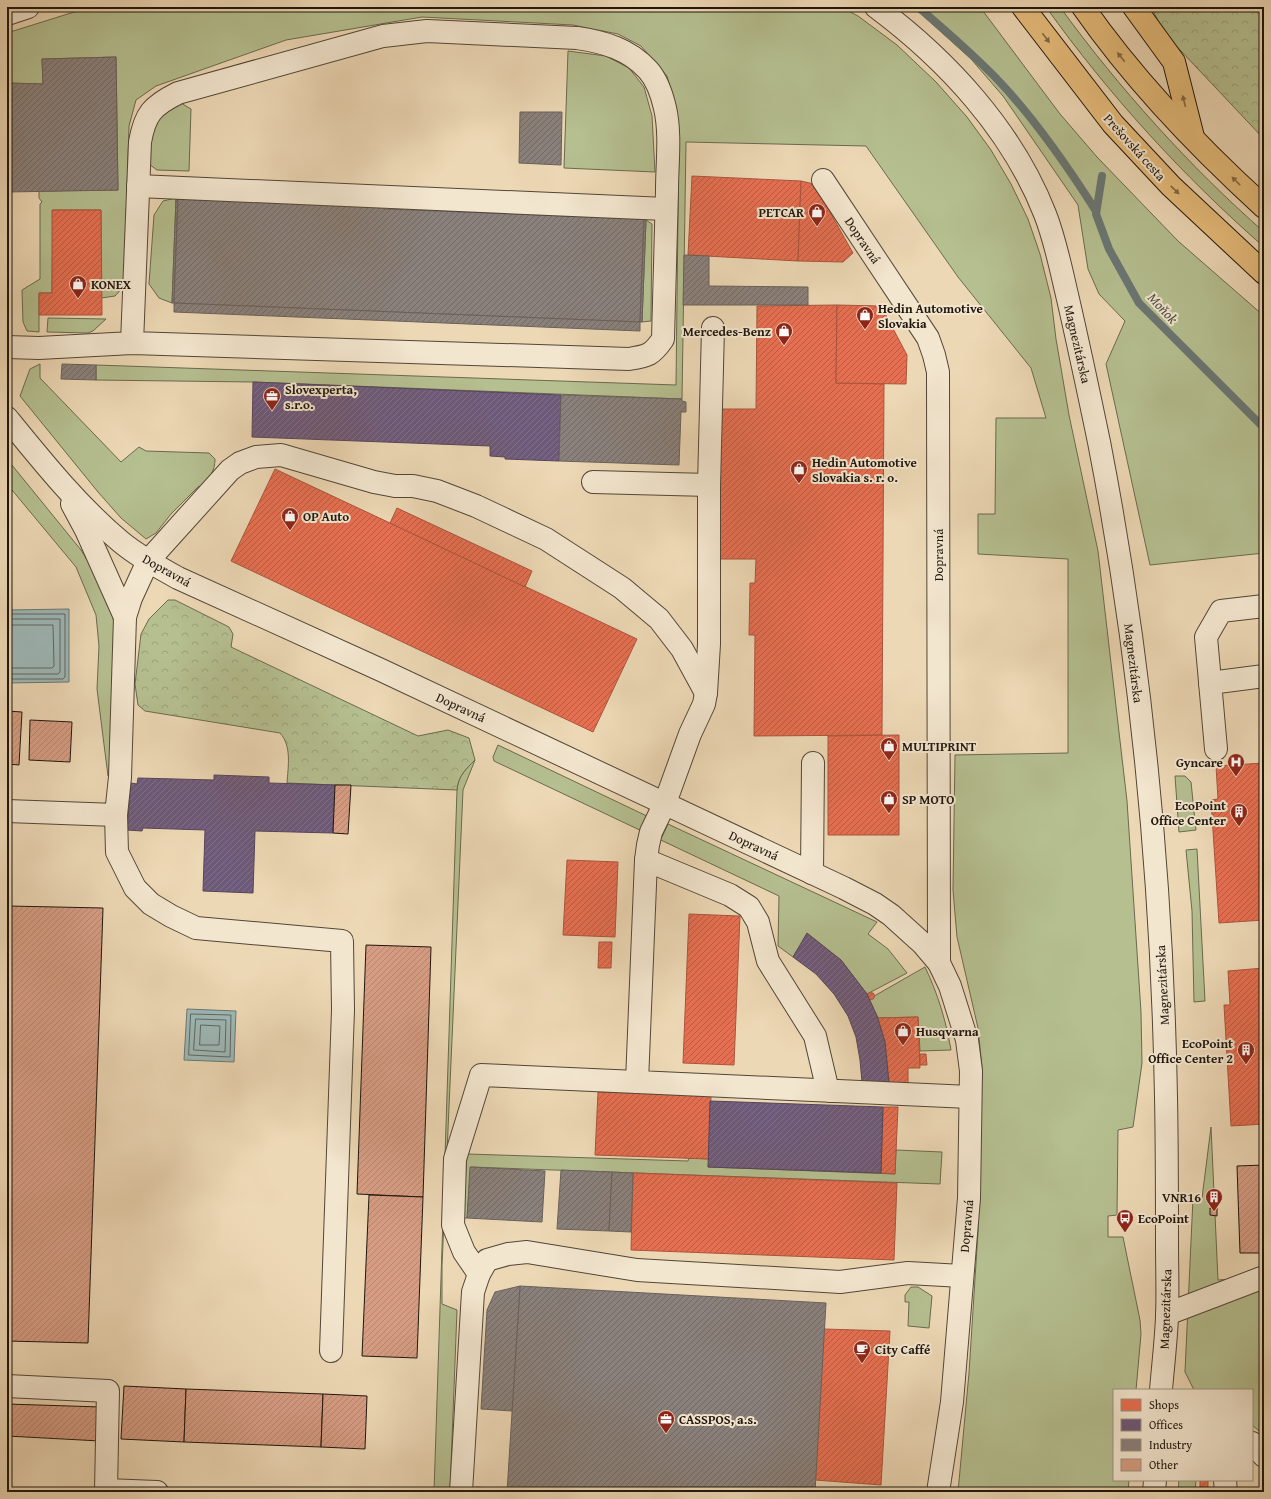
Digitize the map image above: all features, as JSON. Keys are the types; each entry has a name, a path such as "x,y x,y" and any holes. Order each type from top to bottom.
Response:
{"highway":[{"name":"Prešovská cesta","path":"1023,7 1113,124 1171,186 1264,273"},
{"path":"1083,7 1146,87 1194,138 1264,207"},
{"path":"1134,7 1174,62 1194,138"}],"street":[{"path":"7,14 28,7"},
{"name":"Magnezitárska","path":"876,7 934,56 961,83 990,118 1027,177 1044,212 1055,242 1086,376 1113,514 1146,759 1157,894 1165,1026 1167,1167 1167,1314 1161,1389"},
{"path":"7,347 39,348 132,344 621,358 646,357 656,350 663,339 668,144 665,109 660,88 648,70 634,57 618,48 598,41 577,38 435,31 383,36 178,94 161,101 150,111 143,125 140,142 132,344"},
{"name":"Dopravná","path":"823,180 928,338 938,372 939,963"},
{"path":"138,186 666,209"},
{"path":"637,1082 646,860 648,845 651,832 665,803 704,704 706,693 709,644 709,485 712,328"},
{"name":"Dopravná","path":"7,418 57,478 121,542 148,561 178,578 381,670 665,803 875,904 891,915 918,939 939,963 950,986 967,1040 971,1072 969,1198 952,1402 938,1492"},
{"path":"331,1351 343,1010 342,941 196,928 151,904 135,888 117,852 116,815 120,769 125,617 131,598 148,561 231,462 240,463 256,457 281,455 374,482 395,486 413,486 437,492 476,506 539,536 622,588 659,620 682,649 706,693"},
{"path":"57,478 86,530 125,617"},
{"path":"593,482 709,485"},
{"path":"1216,749 1206,637 1221,611 1264,606"},
{"path":"1210,683 1264,676"},
{"path":"812,873 813,763"},
{"path":"7,811 116,815"},
{"path":"646,860 730,895 749,906 758,922 768,961 814,1036 828,1091"},
{"path":"479,1274 464,1252 453,1225 455,1159 481,1076 970,1097"},
{"path":"462,1492 473,1292 479,1274 487,1260 508,1254 527,1252 637,1270 840,1282 908,1273 962,1276"},
{"path":"1167,1314 1264,1277"},
{"path":"7,1386 108,1391 106,1490 157,1492"},
{"path":"1253,1444 1264,1456"},
{"path":"1154,1492 1155,1481"},
{"path":"1225,1481 1226,1492"}],"green space":[{"path":"90,7 841,7 858,16 897,45 936,82 967,117 991,150 1011,184 1028,219 1040,254 1051,298 1056,339 1069,415 1098,551 1127,801 1141,1012 1142,1063 1133,1127 1118,1130 1117,1215 1108,1216 1108,1237 1123,1237 1140,1320 1141,1334 1136,1389 1113,1389 1113,1481 1129,1481 1128,1492 958,1492 969,1373 978,1232 982,1067 978,1028 957,937 953,890 955,755 1068,753 1068,559 978,554 978,514 995,514 996,418 1046,418 1031,368 958,277 866,146 686,142 682,399 253,382 96,380 96,365 676,385 679,134 676,109 667,76 641,46 618,34 573,25 422,17 286,40 156,86 136,100 129,126 124,286 115,296 101,298 101,210 53,210 52,293 39,293 39,332 27,331 23,322 22,290 40,279 40,204 42,202 39,198 39,191 118,190 116,57 42,59 43,84 7,83 7,33"},
{"path":"911,7 980,7 1060,114 1097,157 1178,241 1264,316 1264,553 1150,565 1106,364 1125,321 1099,294 1088,269 1078,205 1003,96 971,59 920,13"},
{"path":"1046,7 1060,7 1106,67 1156,125 1209,181 1264,232 1264,247 1205,192 1148,133 1095,72"},
{"path":"1151,7 1264,7 1264,139 1165,34"},
{"path":"568,51 606,56 629,68 644,87 652,116 655,172 564,168"},
{"path":"181,103 191,109 189,171 157,170 149,164 152,127 161,116"},
{"path":"176,198 172,303 159,298 149,284 154,215 163,201"},
{"path":"646,220 652,224 651,321 642,322"},
{"path":"48,318 106,319 93,331 88,333 47,332"},
{"path":"40,364 40,378 121,462 139,447 146,451 209,453 215,459 213,471 207,481 201,487 199,486 171,514 156,533 146,539 121,518 20,396 30,369"},
{"path":"7,459 81,550 102,584 113,615 116,653 113,776 108,776 97,689 99,646 96,615 76,567 7,484"},
{"path":"168,600 175,600 229,627 233,634 231,647 418,736 448,730 469,738 475,760 461,777 457,790 287,783 288,750 284,738 280,733 145,711 138,705 135,684 141,634 149,619"},
{"path":"498,745 651,818 646,830 662,837 668,824 877,922 868,934 888,949 907,973 867,994 841,960 807,934 793,957 778,946 779,896 494,761 493,757"},
{"path":"475,760 463,790 442,1266 442,1304 457,1310 450,1492 434,1492 457,790 461,777"},
{"path":"1175,776 1185,776 1191,782 1196,830 1179,832"},
{"path":"1197,849 1205,1001 1194,1002 1192,911 1186,850"},
{"path":"925,967 941,1008 951,1050 920,1051 918,1017 878,1018 869,999"},
{"path":"1211,1127 1218,1280 1264,1277 1264,1435 1253,1426 1253,1389 1194,1389 1185,1372 1193,1198 1202,1198"},
{"path":"896,1150 942,1152 940,1184 471,1167 467,1218 463,1218 467,1154 688,1161 689,1158 709,1159 708,1167 895,1174"},
{"path":"911,1287 918,1287 932,1296 929,1328 908,1326 909,1302 905,1302 905,1295"},
{"path":"1179,1481 1196,1481 1195,1492 1178,1492"},
{"path":"476,1487 508,1489 507,1492 475,1492"}],"water":[{"path":"69,609 69,682 7,683 7,610"},
{"path":"187,1009 236,1011 234,1062 184,1060"}],"building: Shops":[{"path":"692,176 801,181 798,261 688,255"},
{"path":"801,181 814,184 853,253 843,262 798,261"},
{"path":"52,210 101,210 102,315 39,315 39,293 52,293"},
{"name":"Hedin Automotive Slovakia s. r. o.","path":"837,305 836,383 884,384 882,735 754,736 755,635 749,635 750,583 755,583 756,559 714,559 715,409 756,409 757,306"},
{"name":"Hedin Automotive Slovakia","path":"837,305 881,306 907,355 906,384 836,383"},
{"path":"275,469 637,639 593,732 231,561"},
{"path":"397,508 532,571 525,587 390,523"},
{"path":"899,735 899,835 828,835 828,736"},
{"name":"EcoPoint Office Center","path":"1264,763 1264,854 1260,855 1264,920 1219,923 1211,800 1218,799 1216,766"},
{"path":"567,860 618,862 615,937 563,935"},
{"path":"689,914 740,916 734,1065 683,1063"},
{"path":"599,942 612,942 611,968 598,968"},
{"name":"EcoPoint Office Center 2","path":"1264,968 1264,1124 1231,1126 1224,1005 1230,1005 1228,971"},
{"path":"871,993 874,996 871,999 868,996"},
{"path":"918,1017 920,1068 908,1068 908,1083 889,1083 885,1042 878,1018"},
{"path":"920,1054 926,1054 927,1065 920,1065"},
{"path":"598,1092 711,1095 709,1159 595,1155"},
{"path":"883,1107 898,1107 895,1174 881,1173"},
{"path":"633,1173 897,1183 894,1260 631,1250"},
{"path":"824,1329 890,1331 881,1485 815,1480"},
{"path":"1200,1481 1208,1481 1208,1492 1200,1492"}],"building: Offices":[{"path":"253,382 561,395 559,461 505,459 505,457 490,456 490,446 252,437"},
{"path":"214,775 269,777 269,783 335,785 333,833 255,831 253,893 203,891 205,830 143,828 142,831 127,830 131,783 137,784 138,778 214,780"},
{"path":"807,933 841,960 867,994 877,1016 885,1042 889,1083 862,1082 856,1037 848,1016 834,994 816,974 793,957"},
{"path":"710,1101 883,1107 881,1173 708,1167"}],"building: Industry":[{"path":"116,57 118,190 7,192 7,83 43,84 42,59"},
{"path":"520,112 562,112 561,165 519,163"},
{"path":"176,198 178,198 174,303 172,303"},
{"path":"178,198 384,206 384,209 644,219 640,322 174,303"},
{"path":"644,219 646,220 642,322 640,322"},
{"path":"684,255 709,256 709,286 808,287 808,305 683,305"},
{"path":"174,303 640,322 640,331 174,312"},
{"path":"62,364 96,365 96,380 61,379"},
{"path":"561,395 682,399 682,401 686,402 686,412 681,412 679,465 559,461"},
{"path":"470,1167 545,1171 542,1222 467,1218"},
{"path":"561,1170 612,1172 609,1231 557,1229"},
{"path":"612,1172 633,1173 631,1232 609,1231"},
{"path":"520,1286 826,1303 815,1492 507,1492"},
{"path":"520,1286 512,1411 481,1409 487,1310 495,1292"}],"building: Other":[{"path":"7,711 22,712 19,765 7,764"},
{"path":"30,720 72,722 70,762 29,760"},
{"path":"335,785 351,785 348,834 333,833"},
{"path":"9,906 103,908 88,1343 7,1341 7,969"},
{"path":"366,945 431,947 423,1197 357,1194"},
{"path":"1264,1165 1264,1253 1240,1253 1237,1166"},
{"path":"369,1195 423,1197 417,1358 362,1356"},
{"name":"VNR16","path":"1210,1208 1217,1208 1217,1216 1210,1215"},
{"path":"124,1386 186,1389 184,1442 121,1439"},
{"path":"186,1389 323,1394 321,1447 184,1442"},
{"path":"323,1394 367,1396 365,1449 321,1447"},
{"path":"7,1404 101,1407 100,1441 7,1436"}],"waterway":[{"path":"918,7 976,59 1009,92 1048,141 1096,211"},
{"name":"Moňok","path":"1102,176 1096,214 1109,249 1139,303 1264,428"}],"place":[{"name":"PETCAR","path":"817,227"},
{"name":"KONEX","path":"78,299"},
{"name":"Hedin Automotive Slovakia","path":"865,330"},
{"name":"Mercedes-Benz","path":"784,346"},
{"name":"Slovexperta, s.r.o.","path":"272,411"},
{"name":"Hedin Automotive Slovakia s. r. o.","path":"799,484"},
{"name":"OP Auto","path":"290,531"},
{"name":"MULTIPRINT","path":"889,761"},
{"name":"Gyncare","path":"1236,777"},
{"name":"SP MOTO","path":"889,814"},
{"name":"EcoPoint Office Center","path":"1239,827"},
{"name":"Husqvarna","path":"903,1046"},
{"name":"EcoPoint Office Center 2","path":"1246,1065"},
{"name":"VNR16","path":"1214,1212"},
{"name":"EcoPoint","path":"1125,1233"},
{"name":"City Caffé","path":"862,1364"},
{"name":"CASSPOS, a.s.","path":"666,1434"}]}
